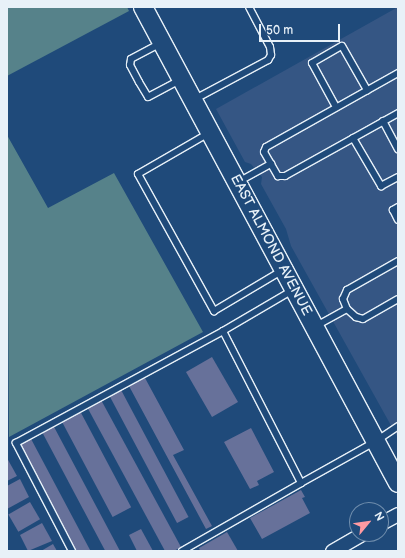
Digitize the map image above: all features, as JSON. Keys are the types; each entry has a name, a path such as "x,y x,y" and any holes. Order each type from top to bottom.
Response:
{"main road":[{"name":"EAST ALMOND AVENUE","path":"143,7 398,483"}],"street":[{"path":"389,519 398,514"},
{"path":"332,551 349,541"}],"lane":[{"path":"193,100 268,60 271,55 270,47 249,7"},
{"path":"162,42 131,59 130,65 148,97 182,80"},
{"path":"336,108 312,63 342,46 367,90"},
{"path":"398,73 266,147 264,152 278,176 284,176 398,113"},
{"path":"383,121 398,149"},
{"path":"210,132 138,174 214,311 284,270"},
{"path":"353,138 381,186 398,177"},
{"path":"237,182 270,164"},
{"path":"398,207 393,210 398,220"},
{"path":"398,261 347,290 343,299 347,309 356,317 363,319 398,299"},
{"path":"72,551 16,443 223,331 295,289"},
{"path":"315,326 347,309"},
{"path":"223,331 301,483"},
{"path":"182,551 376,441 398,426"}],"shaded area":[{"path":"398,7 398,438 291,246 286,229 261,184 262,177 251,164 245,162 216,109"}],"green space":[{"path":"7,7 127,7 129,11 7,76"},
{"path":"7,135 48,208 114,173 203,332 9,437"}],"building":[{"path":"212,357 238,402 212,417 186,372"},
{"path":"145,378 184,450 173,455 212,526 206,529 129,386"},
{"path":"120,388 189,517 177,523 109,394"},
{"path":"100,398 181,547 174,551 165,551 86,405"},
{"path":"80,411 131,507 113,517 61,421"},
{"path":"53,425 120,551 105,551 42,431"},
{"path":"251,428 274,472 257,481 259,485 250,489 224,442"},
{"path":"30,437 91,551 76,551 19,443"},
{"path":"7,458 17,476 7,481"},
{"path":"20,479 29,497 7,509 7,486"},
{"path":"301,490 305,497 302,498 310,513 262,539 250,518"},
{"path":"30,502 40,519 18,532 8,514"},
{"path":"42,523 52,541 28,551 20,535"},
{"path":"141,529 153,551 137,551 129,535"},
{"path":"227,532 238,551 200,551 199,548"},
{"path":"53,544 57,551 41,551"}]}
